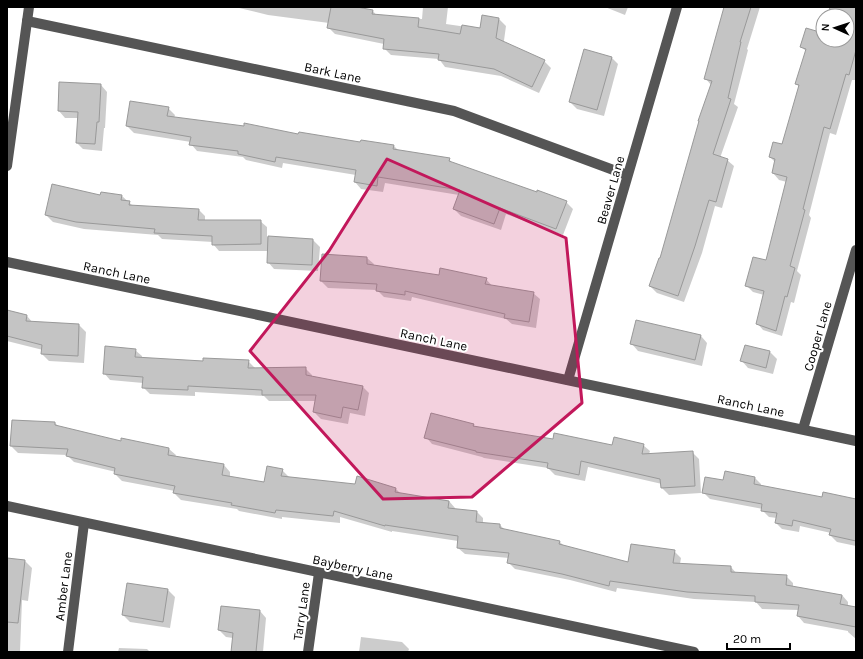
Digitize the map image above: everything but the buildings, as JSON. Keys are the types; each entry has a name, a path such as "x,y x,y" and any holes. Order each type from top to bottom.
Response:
{"street":[{"path":"7,166 29,7"},
{"name":"Beaver Lane","path":"568,380 677,7"},
{"name":"Bark Lane","path":"27,21 454,111 628,175"},
{"name":"Cooper Lane","path":"803,429 856,250"},
{"name":"Ranch Lane","path":"7,262 856,441"},
{"name":"Bayberry Lane","path":"7,506 694,652"},
{"name":"Amber Lane","path":"68,652 84,523"},
{"name":"Tarry Lane","path":"308,652 319,573"}],"highlighted area":[{"path":"387,159 566,238 582,403 472,497 383,499 250,351 329,251"}]}
